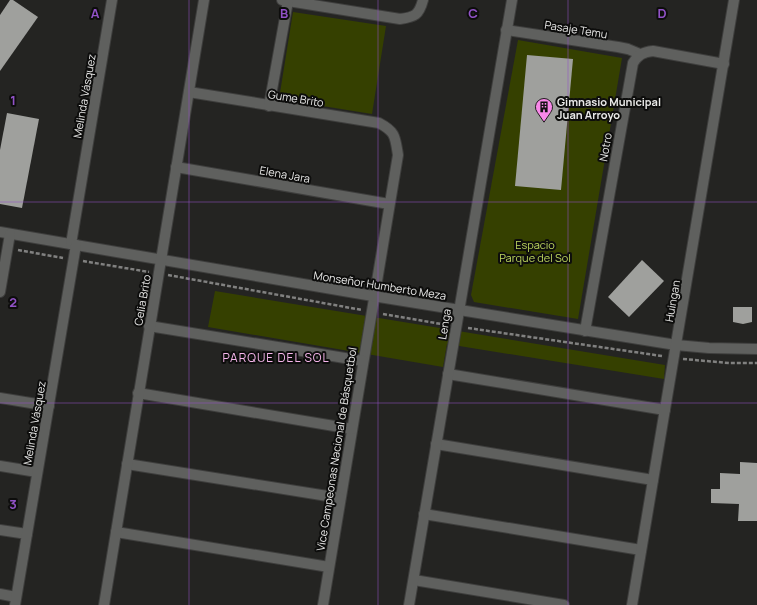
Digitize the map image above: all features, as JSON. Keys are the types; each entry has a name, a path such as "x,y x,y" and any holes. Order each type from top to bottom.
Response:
{"street":[{"name":"Melinda Vásquez","path":"15,601 49,406 112,0"},
{"name":"Celia Brito","path":"104,605 204,0"},
{"path":"269,106 285,0 400,19 412,18 420,10 423,0"},
{"name":"Lenga","path":"409,605 512,0"},
{"name":"Huingan","path":"632,605 724,64 732,0"},
{"name":"Pasaje Temu","path":"506,30 618,47 640,54"},
{"path":"640,54 653,51 724,64"},
{"name":"Notro","path":"585,331 631,68 633,62 640,54"},
{"name":"Gume Brito","path":"189,92 379,123 389,128 395,136"},
{"name":"Vice Campeonas Nacional de Básquetbol","path":"323,605 373,296 398,155 395,136"},
{"name":"Elena Jara","path":"176,167 389,204"},
{"name":"Monseñor Humberto Meza","path":"5,233 585,331 676,345 709,348 757,349"},
{"path":"0,292 5,233"},
{"path":"149,326 363,361"},
{"path":"448,374 665,410"},
{"path":"138,393 352,429"},
{"path":"0,398 49,406"},
{"path":"436,444 653,480"},
{"path":"127,464 340,498"},
{"path":"0,466 37,472"},
{"path":"424,514 641,550"},
{"path":"0,530 27,534"},
{"path":"116,532 329,567"},
{"path":"414,580 564,605"},
{"path":"0,594 15,601"}],"green space":[{"path":"293,12 386,26 372,114 279,99"},
{"name":"Espacio Parque del Sol","path":"518,40 622,58 578,319 474,302 471,295"},
{"path":"215,291 665,365 664,379 447,344 443,367 208,327"}],"building":[{"path":"10,0 13,0 38,17 0,71 0,15"},
{"name":"Gimnasio Municipal Juan Arroyo","path":"527,55 573,59 561,190 515,186"},
{"path":"7,113 39,119 22,208 0,204 0,150"},
{"path":"642,260 664,281 629,317 608,297"},
{"path":"733,307 752,307 752,322 743,324 733,322"},
{"path":"740,462 757,463 757,521 738,521 739,504 711,503 711,489 720,489 720,473 740,474"}],"place":[{"name":"Gimnasio Municipal Juan Arroyo","path":"544,122"}],"district":[{"name":"PARQUE DEL SOL","path":"276,357"}]}
